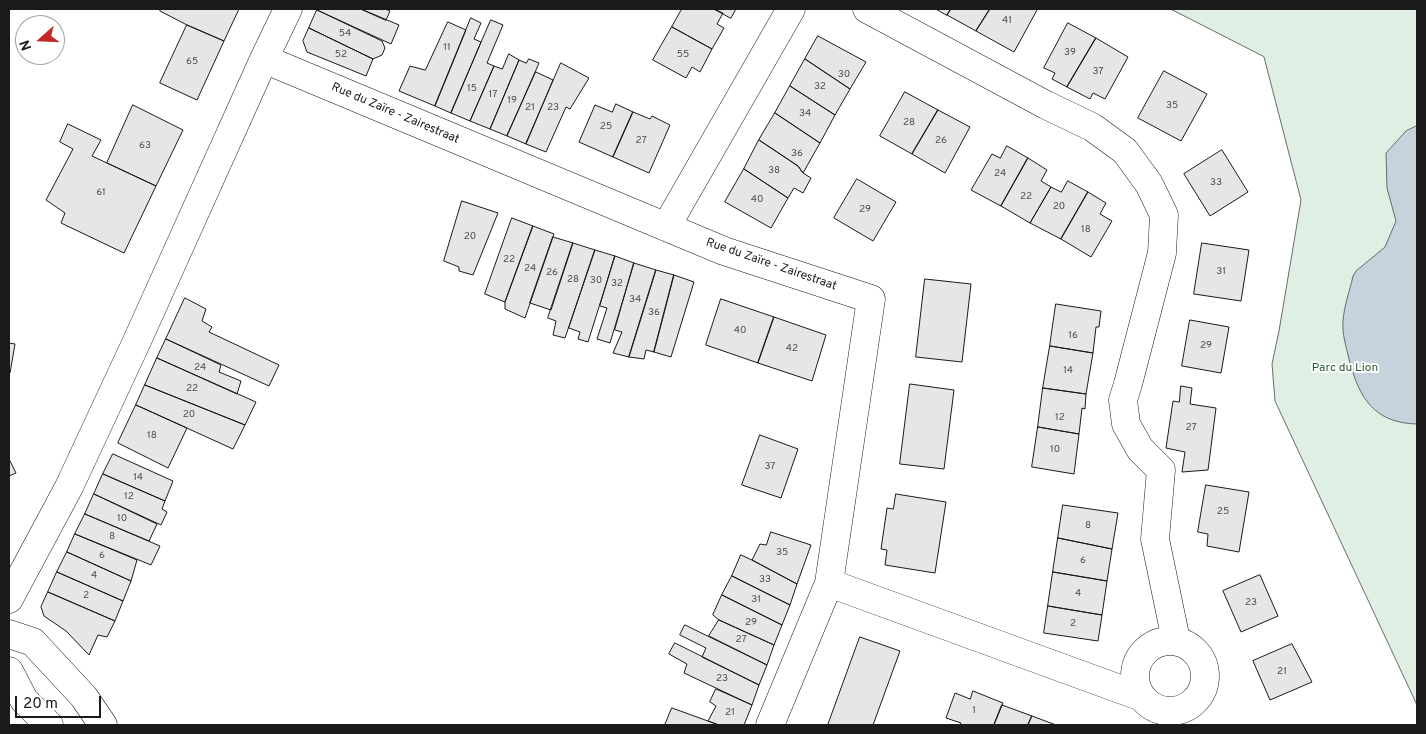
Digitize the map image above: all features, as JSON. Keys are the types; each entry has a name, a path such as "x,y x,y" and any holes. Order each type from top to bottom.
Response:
{"street":[{"path":"9,599 69,487 288,9"},
{"path":"666,227 790,9"},
{"path":"867,9 1046,105 1092,126 1125,152 1150,184 1164,215 1162,253 1123,400 1126,424 1140,449 1161,470 1155,540 1176,640"},
{"name":"Rue du Zaïre - Zairestraat","path":"264,59 724,251 871,299 829,583 770,725"},
{"path":"829,583 1140,696 1153,708 1177,712 1198,700 1206,686 1203,660 1190,646 1176,640 1155,644 1140,657 1134,673 1140,696"},
{"path":"9,634 33,642 84,697 103,725"},
{"path":"9,671 24,700 49,725"}],"green space":[{"name":"Parc du Lion","path":"1171,9 1417,9 1417,705 1275,401 1272,364 1301,200 1264,57"}],"shaded area":[{"path":"1417,126 1417,424 1402,423 1390,419 1371,406 1353,373 1344,340 1343,326 1353,276 1356,271 1385,247 1396,221 1387,188 1386,153 1406,131"}],"building":[{"path":"161,9 239,9 224,41 187,25 160,11"},
{"path":"318,9 361,9 399,25 391,44"},
{"path":"361,9 385,9 390,11 386,20"},
{"path":"682,9 714,9 723,13 717,24 724,28 712,49 672,27"},
{"path":"714,9 736,9 731,18"},
{"path":"936,9 951,9 947,15"},
{"path":"951,9 990,9 976,31 947,15"},
{"path":"990,9 1037,10 1014,52 976,31"},
{"path":"317,10 382,41 385,48 382,55 373,59 309,28"},
{"path":"471,18 481,23 474,39 481,42 451,113 435,106"},
{"path":"491,20 503,25 487,63 494,66 470,121 451,113"},
{"path":"448,22 466,30 435,106 399,91 410,66 425,70"},
{"path":"1068,23 1096,38 1067,87 1052,79 1055,73 1044,68"},
{"path":"187,25 224,41 197,100 160,83"},
{"path":"672,27 712,49 700,72 692,67 686,78 653,60"},
{"path":"309,28 373,59 366,76 307,52 303,41"},
{"path":"818,36 866,62 850,89 805,59"},
{"path":"1096,38 1128,57 1105,99 1093,93 1090,99 1067,87"},
{"path":"509,54 519,60 490,129 470,121 494,66 502,69"},
{"path":"529,59 539,63 507,136 490,129 519,60 526,63"},
{"path":"805,59 850,89 835,115 790,86"},
{"path":"561,63 589,78 570,109 566,107 546,152 526,144"},
{"path":"1164,71 1207,94 1181,141 1138,118"},
{"path":"536,72 553,80 526,144 507,136"},
{"path":"790,86 835,115 820,143 775,113"},
{"path":"905,92 938,110 912,154 880,136"},
{"path":"616,104 633,112 613,157 579,142 595,105 612,112"},
{"path":"133,105 183,130 156,186 107,163"},
{"path":"938,110 970,127 945,173 912,154"},
{"path":"633,112 650,119 652,116 670,125 649,173 613,157"},
{"path":"775,113 820,143 803,173 798,166 759,140"},
{"path":"68,124 101,140 92,156 156,186 124,253 61,223 65,213 46,200 73,149 60,142"},
{"path":"759,140 798,166 803,173 811,178 803,193 794,188 788,198 744,169"},
{"path":"1007,146 1028,158 1001,206 971,190 992,154 1000,158"},
{"path":"1222,150 1248,192 1210,216 1184,174"},
{"path":"1028,158 1047,170 1041,181 1051,187 1030,223 1001,206"},
{"path":"744,169 788,198 771,228 725,202"},
{"path":"857,179 896,202 873,241 834,218"},
{"path":"1068,181 1088,192 1061,239 1030,223 1051,187 1061,192"},
{"path":"1088,192 1106,203 1100,214 1112,221 1091,257 1061,239"},
{"path":"462,201 498,213 473,275 459,271 459,267 444,261"},
{"path":"512,218 533,226 505,302 485,294"},
{"path":"533,226 554,234 525,318 505,309 505,302"},
{"path":"553,237 573,243 551,310 530,303"},
{"path":"573,243 595,250 565,338 553,335 556,321 548,318"},
{"path":"1202,243 1249,250 1241,301 1194,294"},
{"path":"595,250 615,256 588,342 578,339 580,332 569,328"},
{"path":"615,256 634,263 610,343 597,339 607,308 600,306"},
{"path":"634,263 656,270 629,357 613,353 622,332 615,330"},
{"path":"656,270 674,275 654,352 646,350 644,359 629,357"},
{"path":"674,275 694,282 671,357 654,352"},
{"path":"925,279 971,284 962,362 916,357"},
{"path":"185,298 206,309 202,321 212,327 209,332 279,365 269,386 166,339"},
{"path":"721,299 774,317 758,363 706,345"},
{"path":"1056,304 1101,311 1099,327 1096,327 1093,353 1050,346"},
{"path":"774,317 826,335 812,381 758,363"},
{"path":"1190,320 1229,327 1221,373 1182,366"},
{"path":"166,339 221,365 219,372 241,381 237,394 157,358"},
{"path":"9,343 15,344 10,373 9,372"},
{"path":"1050,346 1093,353 1086,394 1043,388"},
{"path":"157,358 256,402 245,425 145,385"},
{"path":"910,384 954,390 944,469 900,464"},
{"path":"145,385 245,425 233,449 136,405"},
{"path":"1181,386 1192,388 1190,404 1216,408 1208,470 1182,472 1185,452 1166,448 1173,401 1179,402"},
{"path":"1043,388 1086,394 1085,409 1082,408 1079,434 1038,427"},
{"path":"136,405 187,428 168,468 118,443"},
{"path":"1038,427 1079,434 1074,474 1032,467"},
{"path":"760,435 798,449 781,498 742,485"},
{"path":"113,454 173,481 165,501 103,474"},
{"path":"9,459 16,473 9,476"},
{"path":"103,474 165,501 162,509 167,512 161,525 94,494"},
{"path":"1206,485 1249,492 1239,552 1207,546 1208,534 1198,532"},
{"path":"94,494 157,524 149,541 85,514"},
{"path":"896,494 946,502 935,573 885,565 887,550 881,549 887,508 893,509"},
{"path":"1063,505 1118,513 1112,549 1058,538"},
{"path":"85,514 160,546 151,565 75,534"},
{"path":"771,532 811,545 797,584 752,560 760,544 766,545"},
{"path":"75,534 137,560 131,581 67,552"},
{"path":"1058,538 1112,549 1107,581 1053,572"},
{"path":"67,552 131,581 123,601 57,572"},
{"path":"741,555 797,584 790,605 732,576"},
{"path":"57,572 123,601 115,621 48,592"},
{"path":"1053,572 1107,581 1102,615 1048,606"},
{"path":"1260,575 1278,616 1241,632 1223,591"},
{"path":"732,576 790,605 782,625 722,595"},
{"path":"48,592 115,621 107,637 98,635 89,655 66,631 44,616 41,607"},
{"path":"722,595 782,625 774,645 719,620 713,615"},
{"path":"1048,606 1102,615 1098,641 1044,633"},
{"path":"719,620 774,645 767,665 709,636"},
{"path":"685,625 767,665 759,685 702,657 706,648 680,635"},
{"path":"860,637 900,651 873,725 828,725"},
{"path":"675,643 759,685 752,705 684,673 687,664 669,654"},
{"path":"1292,644 1312,682 1270,700 1253,661"},
{"path":"716,689 752,705 744,725 719,725 708,721 716,706 710,702"},
{"path":"973,691 1003,703 994,725 960,725 961,723 946,718 955,693 970,699"},
{"path":"1002,705 1032,716 1028,725 994,725"},
{"path":"672,708 708,721 719,725 665,725"},
{"path":"1032,716 1056,725 1028,725"}]}
